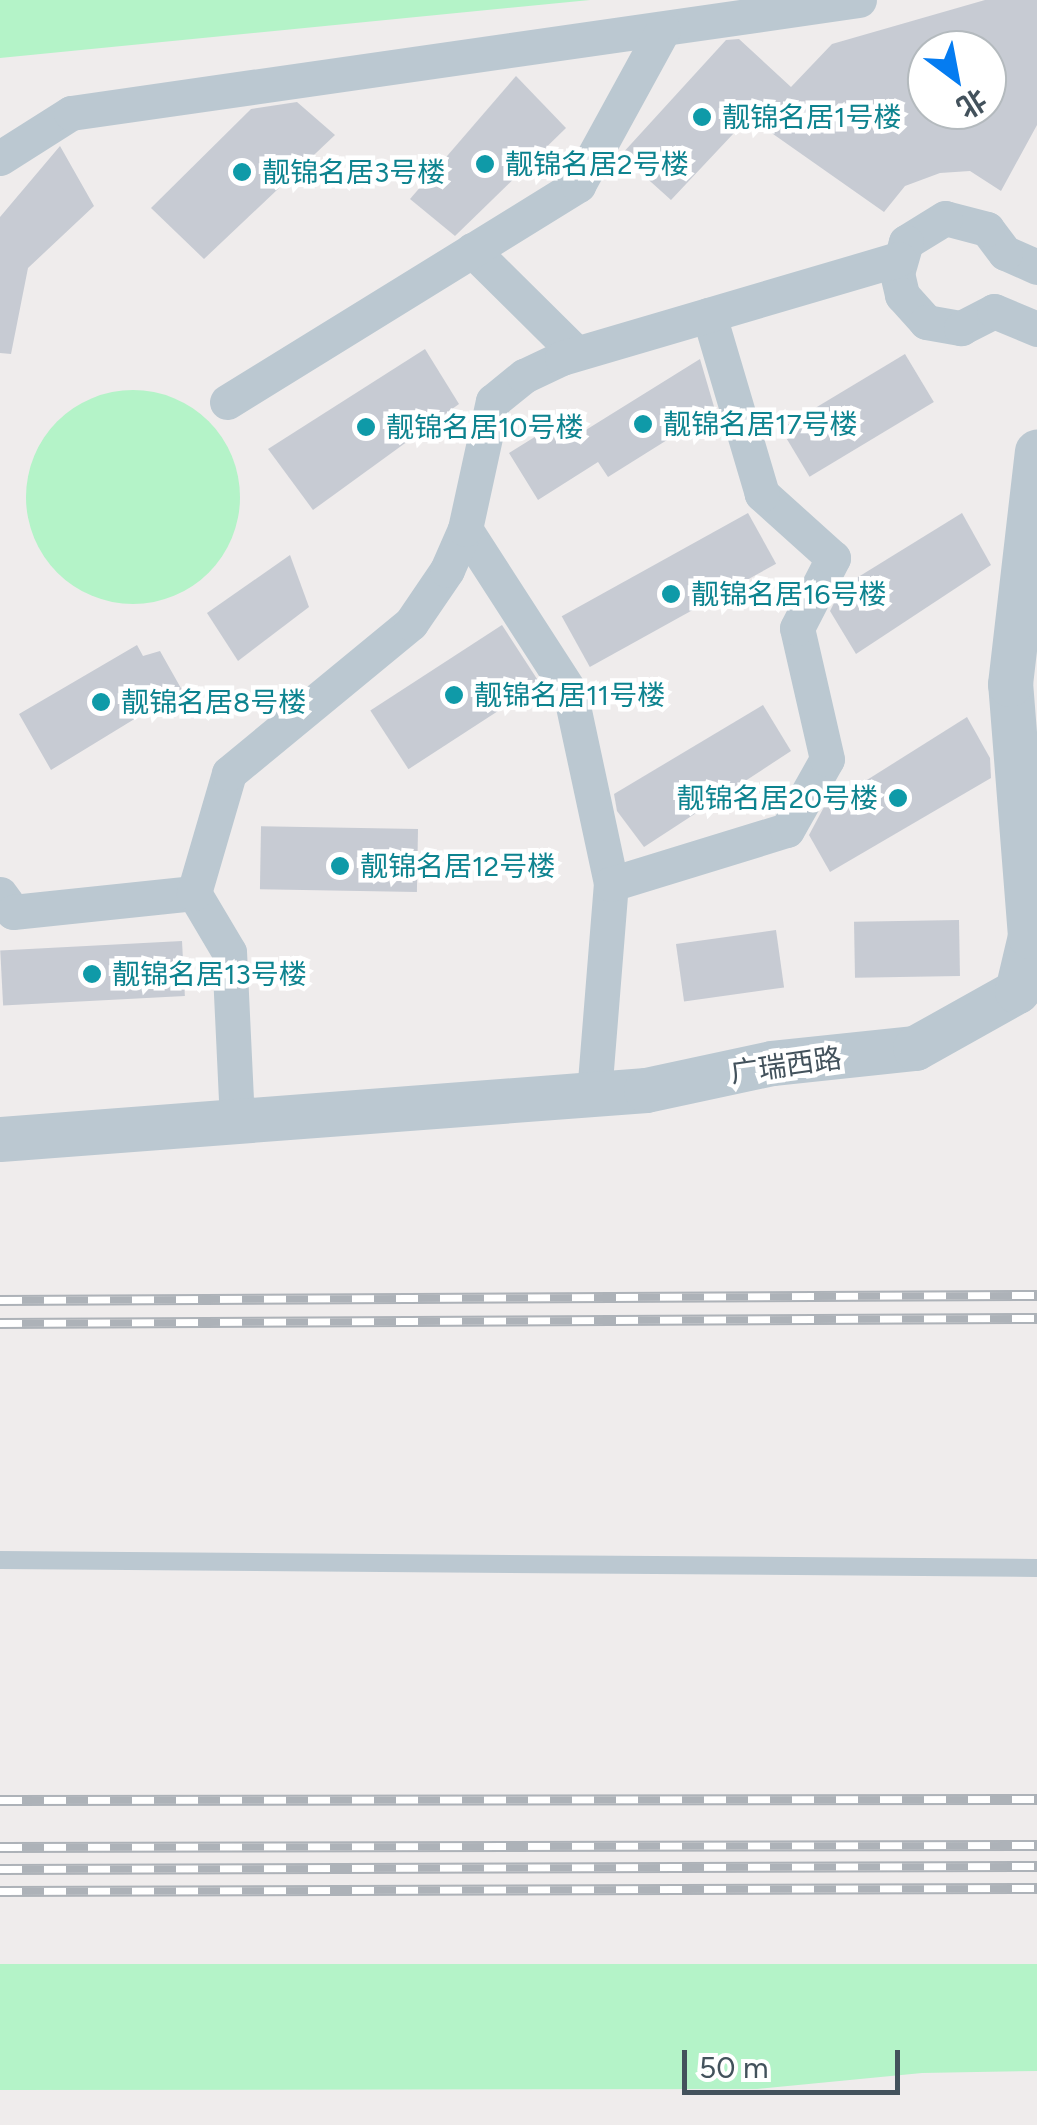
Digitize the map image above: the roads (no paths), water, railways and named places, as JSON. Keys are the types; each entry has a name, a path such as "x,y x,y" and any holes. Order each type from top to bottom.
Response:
{"street":[{"path":"0,158 71,113 858,0"},
{"path":"228,402 578,185 662,30"},
{"path":"1037,268 1005,252 988,229 956,218 919,229 899,259 902,295 926,322 962,328 994,311 1037,330"},
{"path":"472,250 576,353"},
{"path":"237,1121 228,952 194,893 228,773 411,623 447,570 465,528 494,401 524,376 576,353 899,259"},
{"path":"611,884 788,830 827,758 797,628 833,558 762,494 709,315"},
{"name":"广瑞西路","path":"0,1139 594,1094 916,1048 1017,991 1030,936 1010,684 1037,452"},
{"path":"465,528 570,692 611,884 594,1094"},
{"path":"0,894 13,912 194,893"}],"lane":[{"path":"0,1560 1037,1568"}],"railway":[{"path":"0,1300 1037,1295"},
{"path":"0,1323 1037,1318"},
{"path":"0,1800 1037,1799"},
{"path":"0,1847 1037,1845"},
{"path":"0,1869 1037,1866"},
{"path":"0,1891 1037,1888"}],"place":[{"name":"靓锦名居1号楼","path":"702,117"},
{"name":"靓锦名居2号楼","path":"485,164"},
{"name":"靓锦名居3号楼","path":"242,172"},
{"name":"靓锦名居17号楼","path":"643,424"},
{"name":"靓锦名居10号楼","path":"366,427"},
{"name":"靓锦名居16号楼","path":"671,594"},
{"name":"靓锦名居11号楼","path":"454,695"},
{"name":"靓锦名居8号楼","path":"101,702"},
{"name":"靓锦名居20号楼","path":"898,798"},
{"name":"靓锦名居12号楼","path":"340,866"},
{"name":"靓锦名居13号楼","path":"92,974"}]}
